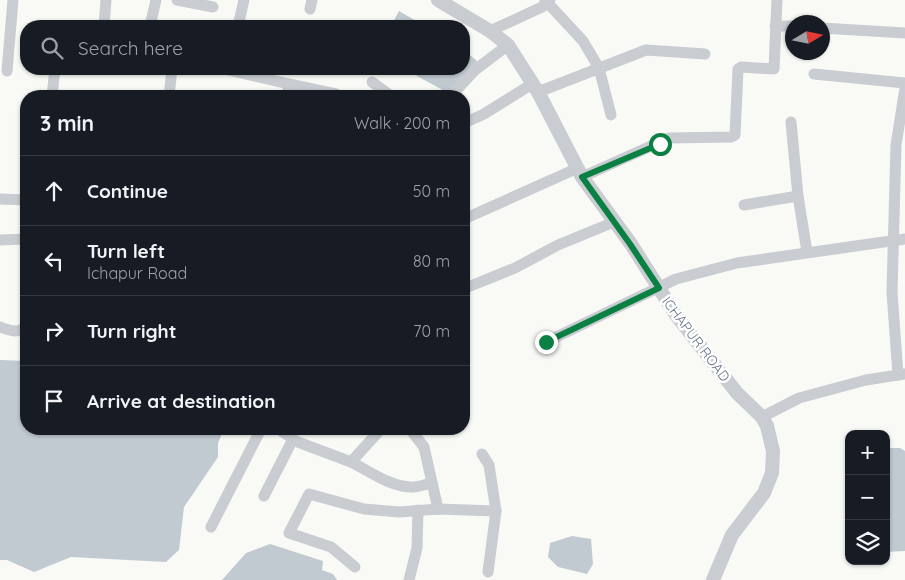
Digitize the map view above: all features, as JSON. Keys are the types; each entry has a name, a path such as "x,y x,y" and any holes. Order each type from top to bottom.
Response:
{"street":[{"path":"7,71 13,0"},
{"path":"104,20 106,0"},
{"path":"151,20 156,0"},
{"path":"177,0 213,7"},
{"path":"239,20 244,0"},
{"path":"470,217 669,138 731,137 735,135 738,69 741,67 774,69 777,0"},
{"name":"ICHAPUR ROAD","path":"440,1 490,31 508,45 535,88 580,173 676,315 737,393 762,417 771,439 773,451 772,474 764,493 732,534 713,580"},
{"path":"490,31 542,7 548,1 583,41 599,68 611,114"},
{"path":"776,26 785,26"},
{"path":"830,28 905,33"},
{"path":"457,90 475,70 508,45"},
{"path":"470,120 535,88 599,68 646,50 705,54"},
{"path":"814,74 905,82"},
{"path":"53,90 54,75"},
{"path":"170,90 171,75"},
{"path":"251,75 317,90"},
{"path":"372,82 383,90"},
{"path":"288,90 289,84"},
{"path":"762,417 799,398 866,380 902,375 892,292 896,145 902,133 905,88"},
{"path":"791,122 798,196 808,252"},
{"path":"744,205 798,196"},
{"path":"0,199 20,200"},
{"path":"470,286 515,268 558,245 614,222"},
{"path":"0,240 20,238"},
{"path":"546,342 676,279 737,263 905,239"},
{"path":"0,327 20,330"},
{"path":"211,527 259,435"},
{"path":"287,435 314,450 351,462 388,481 414,487 432,483"},
{"path":"351,462 376,435"},
{"path":"415,435 424,447 438,509"},
{"path":"264,496 293,439"},
{"path":"482,454 489,465 496,511 488,572"},
{"path":"355,568 331,547 289,533 309,494 364,509 399,512 438,509 496,511"},
{"path":"409,580 417,548 418,510"}],"shaded area":[{"path":"399,11 415,20 394,20"},
{"path":"470,55 477,61 470,70"},
{"path":"415,75 466,75 453,90 443,90"},
{"path":"0,360 20,361 20,435 221,435 218,443 218,457 184,507 179,550 166,562 71,557 34,572 7,560 0,560"},
{"path":"890,448 900,448 905,451 905,551 890,552"},
{"path":"572,536 591,539 593,564 587,574 558,567 548,557 550,543"},
{"path":"270,544 323,561 322,570 333,574 337,580 222,580 246,553"}],"route":[{"path":"546,342 659,288 582,177 660,144"}]}
